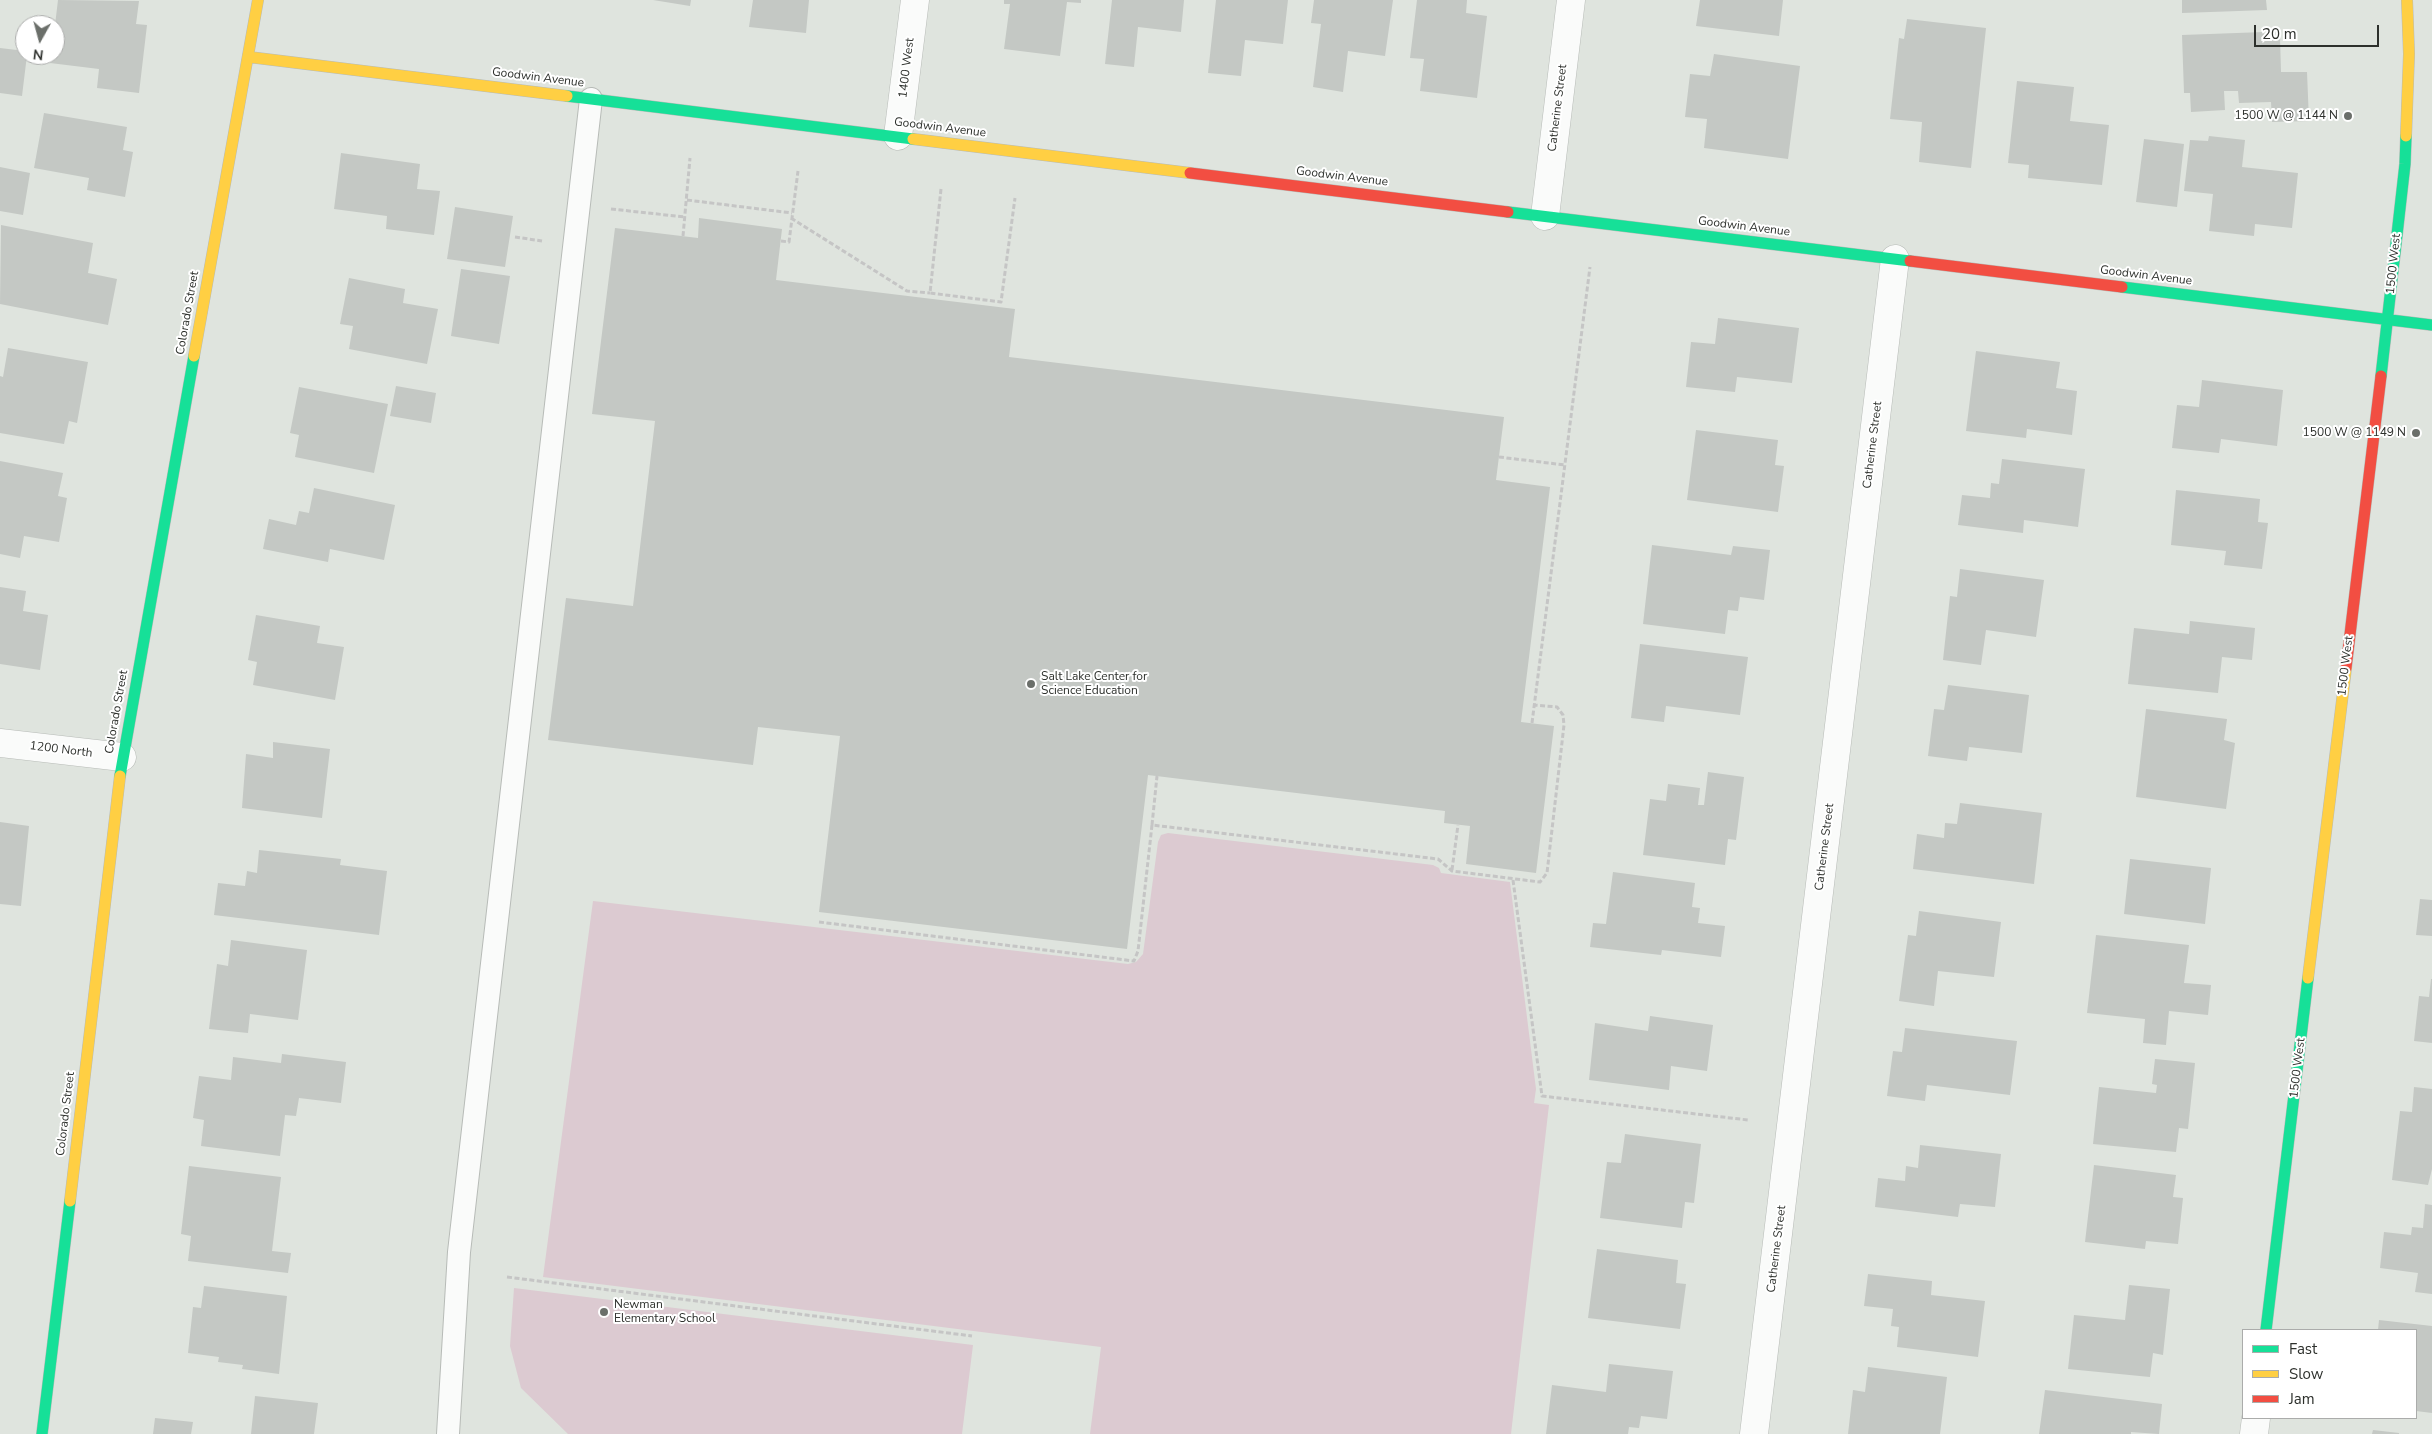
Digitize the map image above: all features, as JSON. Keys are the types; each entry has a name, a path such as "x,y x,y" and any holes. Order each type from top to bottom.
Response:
{"street":[{"name":"Colorado Street","path":"42,1434 122,757 258,0"},
{"name":"1400 West","path":"898,136 915,0"},
{"name":"Catherine Street","path":"1545,216 1571,0"},
{"name":"1500 West","path":"2266,1329 2388,320 2405,164 2409,54 2407,0"},
{"name":"Goodwin Avenue","path":"249,57 2432,325"},
{"name":"Catherine Street","path":"1754,1434 1895,260"},
{"name":"1200 North","path":"0,742 122,757"},
{"path":"2254,1434 2256,1419"}],"lane":[{"path":"448,1434 459,1252 591,99"}],"path":[{"path":"683,236 690,158"},
{"path":"781,241 788,242 798,171"},
{"path":"930,293 942,189"},
{"path":"791,218 906,291 1001,302 1015,198"},
{"path":"687,200 792,213"},
{"path":"610,209 685,217"},
{"path":"515,237 543,241"},
{"path":"1532,723 1590,268"},
{"path":"1499,457 1565,465"},
{"path":"1152,825 1438,859 1452,871 1540,882 1547,873 1564,725 1563,715 1557,708 1535,705"},
{"path":"820,922 1134,961 1138,952 1157,776"},
{"path":"1452,871 1458,825"},
{"path":"1513,880 1542,1096 1748,1120"},
{"path":"507,1277 972,1336"}],"shaded area":[{"path":"1168,833 1433,865 1439,868 1441,873 1510,882 1536,1089 1534,1103 1549,1105 1511,1434 1090,1434 1101,1347 543,1277 593,901 1128,964 1136,962 1143,954 1158,842 1161,835"},
{"path":"514,1288 973,1345 962,1434 568,1434 521,1388 510,1346"}],"building":[{"path":"58,0 139,1 136,24 147,25 139,93 97,88 99,69 65,65 65,15 56,15"},
{"path":"653,0 691,0 690,6"},
{"path":"753,0 809,0 806,33 749,27"},
{"path":"1004,0 1081,0 1081,3 1067,2 1060,56 1004,49 1010,4 1004,4"},
{"path":"1112,0 1184,0 1181,32 1138,27 1134,67 1105,64"},
{"path":"1216,0 1288,0 1283,44 1245,40 1241,76 1208,73"},
{"path":"1314,0 1393,0 1385,56 1348,51 1343,92 1313,87 1321,24 1311,23"},
{"path":"1417,0 1467,0 1466,13 1487,16 1477,98 1420,91 1424,59 1410,58"},
{"path":"1700,0 1783,0 1779,36 1696,26"},
{"path":"2182,0 2266,0 2267,10 2182,13"},
{"path":"1907,19 1986,28 1971,168 1919,162 1922,122 1890,119 1899,38 1904,39"},
{"path":"2264,32 2265,38 2280,37 2281,72 2307,72 2309,121 2272,122 2271,102 2239,103 2238,91 2224,91 2225,110 2191,112 2190,93 2184,93 2182,35"},
{"path":"0,48 15,50 15,65 26,65 22,96 0,93"},
{"path":"1714,54 1800,66 1788,159 1704,148 1707,119 1685,117 1690,74 1710,76"},
{"path":"2017,81 2074,87 2070,121 2109,125 2102,185 2028,178 2029,165 2008,163"},
{"path":"44,113 127,127 123,150 133,152 125,197 87,190 89,178 34,168"},
{"path":"2209,136 2245,140 2242,167 2298,173 2292,228 2255,224 2254,236 2209,231 2213,194 2184,191 2190,140 2208,141"},
{"path":"2144,139 2184,144 2177,207 2136,202"},
{"path":"341,153 420,164 417,189 440,191 434,235 386,229 387,216 334,209"},
{"path":"0,167 30,173 23,215 0,211"},
{"path":"455,207 513,216 505,267 447,259"},
{"name":"Salt Lake Center for Science Education","path":"699,218 782,229 776,280 1015,309 1009,357 1504,417 1496,480 1550,487 1521,722 1554,726 1536,873 1466,864 1470,826 1444,823 1445,811 1148,775 1127,949 819,912 840,736 758,727 753,765 548,740 566,598 633,606 655,421 592,414 615,228 698,238"},
{"path":"1,225 93,243 88,273 117,279 108,325 0,304"},
{"path":"461,269 510,276 499,344 451,336"},
{"path":"349,278 405,289 403,303 438,309 427,364 349,349 353,326 340,324"},
{"path":"1718,318 1799,328 1792,383 1737,377 1735,392 1686,387 1691,342 1715,344"},
{"path":"8,348 88,362 77,423 69,421 64,444 0,433 0,376 3,377"},
{"path":"1976,351 2060,362 2056,388 2077,391 2072,435 2027,429 2026,438 1966,431"},
{"path":"2202,380 2283,390 2277,446 2221,439 2219,453 2172,448 2177,405 2199,407"},
{"path":"396,386 436,393 431,423 390,416"},
{"path":"299,387 388,404 374,473 295,457 299,435 290,433"},
{"path":"1696,430 1778,440 1775,465 1784,466 1778,512 1687,500"},
{"path":"2002,459 2085,469 2078,527 2024,520 2023,533 1958,525 1962,495 1990,498 1991,483 1999,484"},
{"path":"0,461 63,473 58,496 67,498 59,542 24,536 20,558 0,554"},
{"path":"314,488 395,505 384,560 330,549 328,562 263,549 269,519 296,525 299,511 309,513"},
{"path":"2176,490 2260,499 2258,522 2268,523 2262,569 2224,565 2226,551 2171,545"},
{"path":"1652,545 1731,555 1733,546 1770,550 1764,600 1740,597 1738,611 1728,610 1725,634 1643,624"},
{"path":"1960,569 2044,580 2036,637 1986,630 1981,665 1943,660 1950,596 1957,597"},
{"path":"0,587 26,591 23,611 48,615 40,670 0,664"},
{"path":"256,615 320,626 317,643 344,647 335,700 253,685 257,662 248,660"},
{"path":"2190,621 2255,628 2252,660 2222,657 2218,693 2128,684 2134,628 2189,634"},
{"path":"1640,644 1748,657 1740,715 1666,706 1664,722 1631,718"},
{"path":"1948,685 2029,695 2022,753 1969,747 1967,761 1928,756 1934,709 1944,710"},
{"path":"2146,709 2227,719 2224,740 2235,743 2226,809 2136,797"},
{"path":"273,742 330,749 322,818 242,808 246,754 273,758"},
{"path":"1708,772 1744,777 1736,840 1728,839 1725,865 1643,855 1650,799 1666,801 1668,784 1700,788 1698,805 1704,805"},
{"path":"1960,803 2042,813 2034,884 1913,869 1917,834 1944,838 1945,823 1957,824"},
{"path":"0,822 29,826 21,906 0,904"},
{"path":"259,850 341,859 340,865 387,871 379,935 214,915 218,883 245,886 247,871 257,873"},
{"path":"2130,859 2211,868 2205,924 2124,914"},
{"path":"1613,872 1695,883 1692,907 1700,908 1698,923 1725,926 1721,957 1662,950 1661,955 1590,947 1593,923 1606,924"},
{"path":"2420,899 2432,900 2432,936 2416,935"},
{"path":"1919,911 2001,922 1994,977 1938,971 1934,1006 1899,1001 1908,935 1916,936"},
{"path":"2096,935 2189,945 2184,983 2211,985 2208,1015 2169,1011 2166,1045 2143,1043 2145,1019 2087,1013"},
{"path":"231,940 307,950 298,1020 250,1014 248,1033 209,1029 217,964 228,966"},
{"path":"2431,979 2432,1043 2414,1041 2419,996 2429,997"},
{"path":"1650,1016 1713,1025 1707,1071 1671,1066 1669,1090 1589,1080 1595,1023 1648,1031"},
{"path":"1905,1028 2017,1041 2010,1095 1927,1085 1925,1101 1887,1096 1893,1051 1902,1052"},
{"path":"282,1054 346,1062 341,1103 299,1098 296,1116 285,1115 280,1156 201,1146 204,1120 193,1118 199,1076 231,1080 233,1057 281,1063"},
{"path":"2155,1059 2195,1063 2188,1129 2179,1128 2176,1152 2093,1144 2099,1087 2156,1093 2157,1085 2152,1084"},
{"path":"2414,1087 2432,1089 2432,1169 2428,1185 2392,1180 2400,1111 2412,1112"},
{"path":"1625,1134 1701,1144 1694,1203 1685,1202 1682,1228 1600,1218 1607,1162 1621,1163"},
{"path":"1920,1145 2001,1154 1995,1207 1960,1204 1958,1217 1875,1207 1878,1178 1905,1181 1906,1166 1918,1168"},
{"path":"2094,1165 2176,1175 2173,1197 2183,1198 2178,1244 2146,1241 2145,1249 2085,1242"},
{"path":"189,1166 281,1177 272,1251 291,1253 288,1273 188,1261 191,1236 181,1234"},
{"path":"2425,1204 2432,1205 2432,1294 2415,1292 2418,1273 2380,1268 2384,1232 2411,1235 2412,1227 2423,1228"},
{"path":"1597,1249 1678,1260 1676,1283 1686,1284 1680,1329 1588,1318"},
{"path":"1868,1274 1932,1281 1931,1295 1985,1301 1978,1357 1897,1347 1899,1327 1891,1326 1893,1309 1864,1306"},
{"path":"2129,1285 2170,1289 2163,1355 2153,1353 2150,1377 2068,1369 2074,1315 2125,1320"},
{"path":"204,1286 287,1296 279,1374 242,1369 243,1365 218,1362 219,1357 188,1353 193,1307 201,1308"},
{"path":"2379,1320 2432,1326 2432,1413 2417,1411 2417,1329 2378,1329"},
{"path":"1609,1364 1673,1371 1667,1419 1641,1416 1639,1428 1629,1427 1628,1434 1546,1434 1552,1385 1606,1392"},
{"path":"1868,1367 1947,1377 1940,1434 1848,1434 1853,1390 1865,1392"},
{"path":"2045,1390 2162,1404 2159,1434 2131,1432 2131,1434 2039,1434"},
{"path":"255,1396 318,1403 314,1434 251,1434"},
{"path":"155,1418 193,1422 191,1434 153,1434"},
{"path":"2373,1430 2399,1433 2399,1434 2372,1434"}],"traffic: fast":[{"path":"567,96 913,139"},
{"path":"2381,376 2405,164 2406,136"},
{"path":"1508,212 1910,261"},
{"path":"2122,287 2432,325"},
{"path":"120,776 194,356"},
{"path":"2266,1329 2308,978"},
{"path":"42,1434 70,1201"}],"traffic: slow":[{"path":"194,356 258,0"},
{"path":"2406,136 2409,54 2407,0"},
{"path":"249,57 567,96"},
{"path":"913,139 1190,173"},
{"path":"2308,978 2346,668"},
{"path":"70,1201 120,776"}],"traffic: jam":[{"path":"1190,173 1508,212"},
{"path":"1910,261 2122,287"},
{"path":"2346,668 2381,376"}],"place":[{"name":"1500 W @ 1144 N","path":"2348,116"},
{"name":"1500 W @ 1149 N","path":"2416,433"},
{"name":"Salt Lake Center for Science Education","path":"1031,684"},
{"name":"Newman Elementary School","path":"604,1312"}]}
